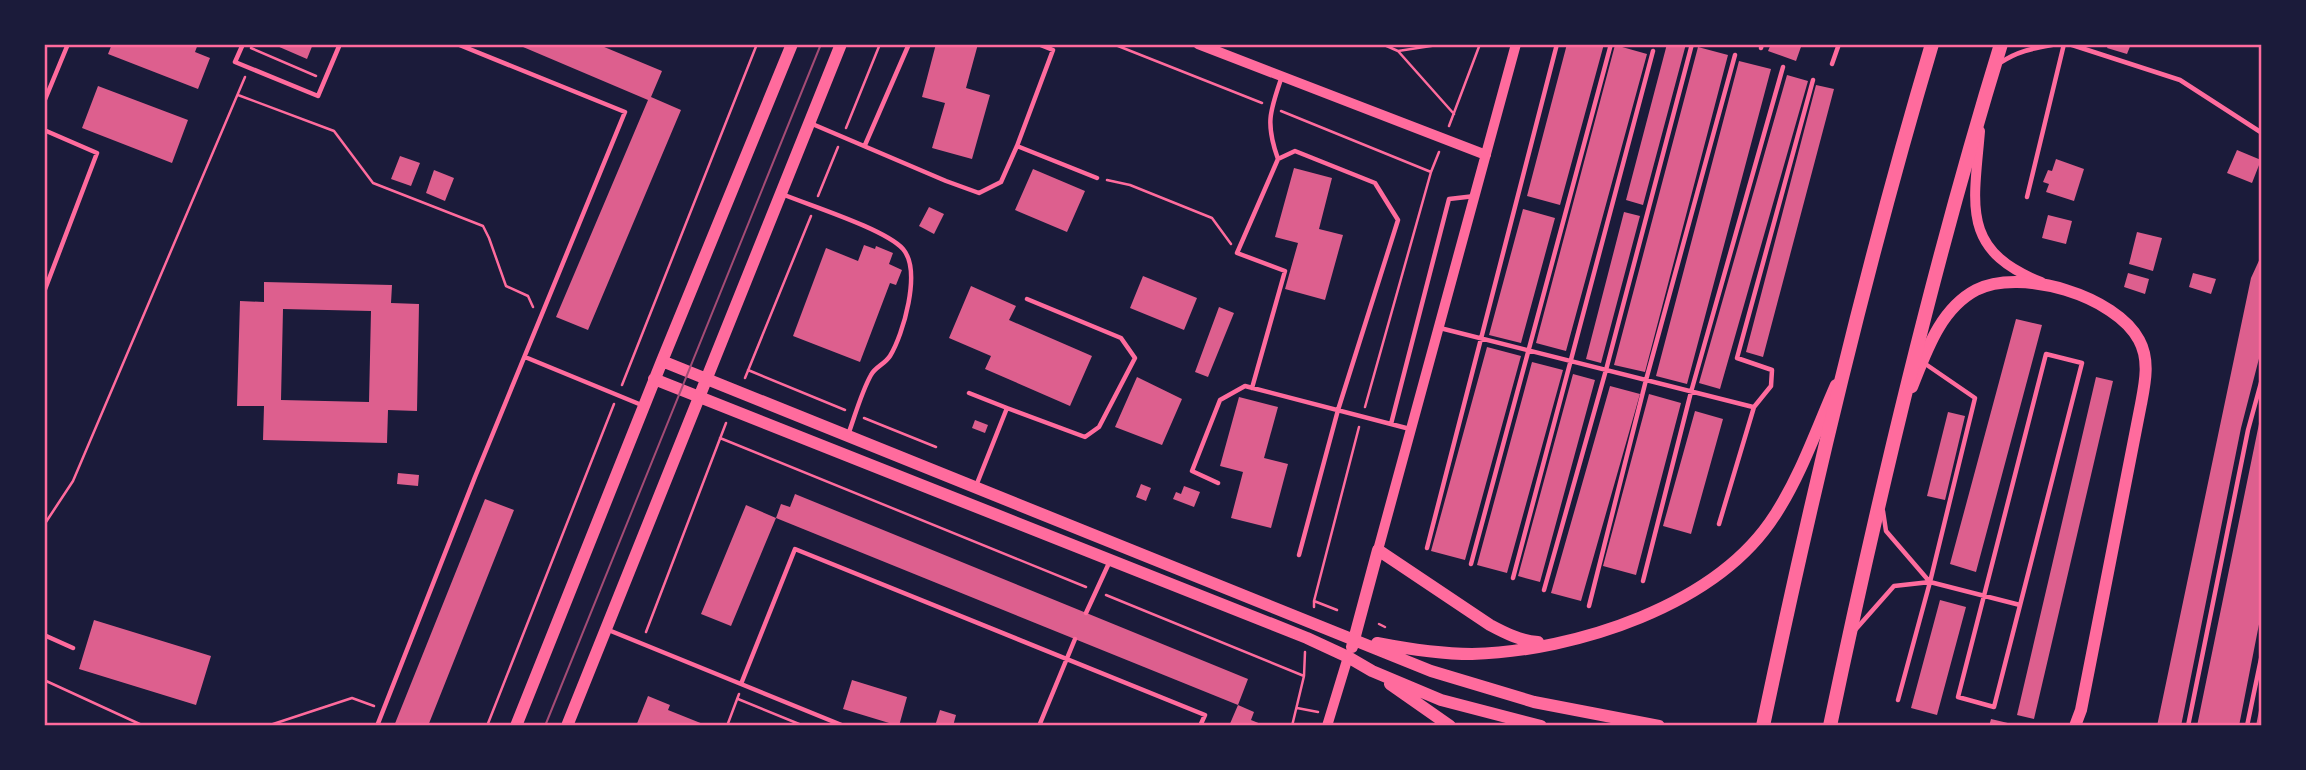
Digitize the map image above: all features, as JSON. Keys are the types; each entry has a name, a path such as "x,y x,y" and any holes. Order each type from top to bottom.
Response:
{"highway":[{"path":"1763,726 1802,540 1844,366 1932,44"},
{"path":"1830,726 1880,496 1918,359 1936,269 2001,44"}],"main road":[{"path":"516,726 654,379 792,44"},
{"path":"566,726 841,44"},
{"path":"1918,359 1942,321 1959,302 1976,290 1997,283 2020,282 2053,287 2089,298 2112,310 2140,341 2146,373 2077,726"},
{"path":"662,360 1431,671 1534,702 1659,726"},
{"path":"1354,639 1414,649 1469,654 1500,652 1555,643 1614,627 1663,608 1696,591 1749,547 1774,516 1795,479 1844,366"},
{"path":"654,379 1307,638 1372,671 1450,726"},
{"path":"1348,657 1378,550 1506,634 1529,642 1555,643"},
{"path":"1372,671 1441,700 1541,726"},
{"path":"1450,726 1441,712 1441,700 1445,691 1451,687 1479,687"}],"street":[{"path":"1198,44 1486,155"},
{"path":"1378,550 1516,44"},
{"path":"1982,107 1975,211 1980,233 2002,262 2053,287"},
{"path":"1327,726 1348,657"}],"lane":[{"path":"44,102 68,44"},
{"path":"243,44 235,62 318,96 340,44"},
{"path":"377,726 475,477 625,112 457,44"},
{"path":"866,145 909,44"},
{"path":"809,122 979,193 1001,183 1017,146 1054,50 1038,44"},
{"path":"1427,548 1557,44"},
{"path":"1471,564 1611,44"},
{"path":"1544,590 1606,370 1692,44"},
{"path":"1832,64 1839,44"},
{"path":"1994,67 2013,54 2057,44"},
{"path":"2027,197 2064,44"},
{"path":"2069,44 2180,80 2262,134"},
{"path":"1513,578 1653,51"},
{"path":"1588,606 1646,380 1735,55"},
{"path":"1643,581 1691,391 1783,67"},
{"path":"1278,159 1270,139 1269,116 1282,76"},
{"path":"1719,524 1754,407 1771,386 1772,370 1737,358 1813,80"},
{"path":"44,130 97,153 44,292"},
{"path":"1017,146 1097,178"},
{"path":"1252,387 1285,271 1237,253 1278,159 1295,151 1375,183 1398,220 1338,410 1299,555"},
{"path":"780,193 883,234 905,250 911,270 911,291 897,342 888,360 872,373 848,436"},
{"path":"1391,424 1450,199 1475,196"},
{"path":"969,393 1085,437 1100,426 1135,358 1121,338 1027,299"},
{"path":"1439,328 1754,407"},
{"path":"2046,354 2082,363 1994,706 1958,697 1984,596 2046,354"},
{"path":"525,356 644,407"},
{"path":"1898,700 1975,398 1918,359"},
{"path":"2189,726 2248,430 2262,379"},
{"path":"1219,483 1192,471 1220,400 1245,386 1411,429"},
{"path":"976,487 1007,408"},
{"path":"1880,496 1886,531 1930,582"},
{"path":"741,684 795,549 1205,715 1200,726"},
{"path":"1086,613 1110,561"},
{"path":"1849,638 1894,586 1930,582 2020,605"},
{"path":"606,629 844,726"},
{"path":"44,635 73,648"},
{"path":"1039,726 1075,639"},
{"path":"2247,726 2262,654"}],"path":[{"path":"243,44 325,80"},
{"path":"739,392 880,44"},
{"path":"1382,44 1398,51 1454,114"},
{"path":"1398,51 1444,44"},
{"path":"1314,610 1314,601 1362,416 1431,172 1480,44"},
{"path":"44,525 73,481 249,68"},
{"path":"238,95 334,131 373,183 483,226 506,286 528,296 539,323"},
{"path":"1097,178 1130,185 1212,218 1237,253"},
{"path":"748,370 936,447"},
{"path":"641,643 731,410"},
{"path":"720,438 1304,676"},
{"path":"1314,601 1337,610"},
{"path":"1379,625 1385,626"},
{"path":"1292,726 1304,676 1306,646"},
{"path":"44,680 144,726"},
{"path":"727,726 741,684"},
{"path":"267,726 352,698 384,709"},
{"path":"738,699 804,726"},
{"path":"1296,708 1318,712"}],"building":[{"path":"112,44 172,44 181,47 182,44 198,44 195,52 210,58 198,89 108,54"},
{"path":"277,44 313,44 307,59"},
{"path":"516,44 597,44 662,71 651,97 681,110 588,330 556,317 648,100"},
{"path":"936,44 978,44 966,88 990,95 972,159 932,148 945,103 922,97"},
{"path":"1567,44 1604,44 1560,205 1527,196"},
{"path":"1667,44 1686,44 1643,205 1626,200"},
{"path":"1771,44 1802,44 1796,61 1768,51"},
{"path":"2109,44 2131,44 2127,54 2107,48"},
{"path":"1615,45 1647,54 1566,351 1536,343"},
{"path":"1698,47 1728,55 1645,372 1614,365"},
{"path":"1739,61 1771,69 1687,384 1656,376"},
{"path":"1787,75 1808,81 1720,389 1699,383"},
{"path":"1816,85 1834,89 1763,357 1746,352"},
{"path":"98,86 188,120 172,163 82,128"},
{"path":"2237,150 2261,160 2252,183 2227,173"},
{"path":"400,156 420,163 411,186 391,179"},
{"path":"2056,159 2084,169 2074,201 2046,192 2049,184 2043,182 2048,170 2052,171"},
{"path":"1294,168 1332,178 1319,229 1343,235 1325,300 1285,289 1298,243 1275,237"},
{"path":"1033,169 1085,191 1067,232 1015,210"},
{"path":"434,170 454,178 445,201 426,193"},
{"path":"929,207 944,214 934,234 919,226"},
{"path":"1523,209 1555,218 1521,343 1489,335"},
{"path":"1624,212 1640,216 1601,363 1586,359"},
{"path":"2048,215 2072,221 2066,244 2042,238"},
{"path":"2137,232 2162,238 2153,271 2129,264"},
{"path":"864,245 875,249 876,246 893,253 889,264 902,270 896,285 890,283 860,362 793,336 826,248 858,261"},
{"path":"2262,254 2262,347 2241,428 2181,726 2157,726 2251,278"},
{"path":"2128,273 2149,279 2145,294 2124,287"},
{"path":"2193,273 2216,279 2211,294 2189,287"},
{"path":"1143,276 1197,298 1184,330 1130,308"},
{"path":"264,282 392,285 391,303 419,304 417,411 388,410 387,443 263,440 264,406 237,406 240,301 264,302","holes":["283,309 371,311 369,402 281,400"]},
{"path":"971,286 1016,306 1009,320 1092,356 1070,406 985,369 991,356 949,338"},
{"path":"1219,307 1234,313 1208,377 1195,372"},
{"path":"2016,319 2042,325 1976,572 1950,564"},
{"path":"1487,347 1521,356 1465,560 1431,551"},
{"path":"1532,362 1563,370 1507,573 1477,565"},
{"path":"1573,374 1595,380 1540,582 1518,576"},
{"path":"1137,377 1182,399 1162,445 1115,427"},
{"path":"2096,377 2113,381 2034,719 2017,715"},
{"path":"1610,386 1640,394 1581,601 1551,593"},
{"path":"1649,394 1681,403 1636,575 1603,566"},
{"path":"1239,397 1278,407 1264,458 1288,464 1271,528 1231,518 1243,472 1220,466"},
{"path":"1695,411 1723,419 1691,534 1663,526"},
{"path":"1948,412 1965,416 1945,500 1927,496"},
{"path":"2261,414 2262,609 2239,726 2197,726"},
{"path":"975,420 988,425 985,433 972,428"},
{"path":"398,473 419,475 418,486 397,484"},
{"path":"1141,484 1151,488 1146,501 1136,497"},
{"path":"1184,486 1200,492 1194,507 1173,499 1176,492 1181,494"},
{"path":"795,494 1248,679 1238,705 776,518 781,504 790,507"},
{"path":"485,499 514,510 428,726 394,726"},
{"path":"746,505 776,518 731,626 701,614"},
{"path":"1940,600 1966,607 1937,715 1911,708"},
{"path":"94,620 211,656 196,705 79,669"},
{"path":"852,680 907,697 899,726 843,709"},
{"path":"648,696 670,705 668,710 708,726 636,726"},
{"path":"2261,700 2262,726 2256,726"},
{"path":"1238,705 1254,712 1251,720 1266,726 1229,726"},
{"path":"940,710 956,715 953,726 935,726"},
{"path":"1991,719 2012,724 2012,726 1989,726"}],"tram line":[{"path":"545,726 821,44"}]}
